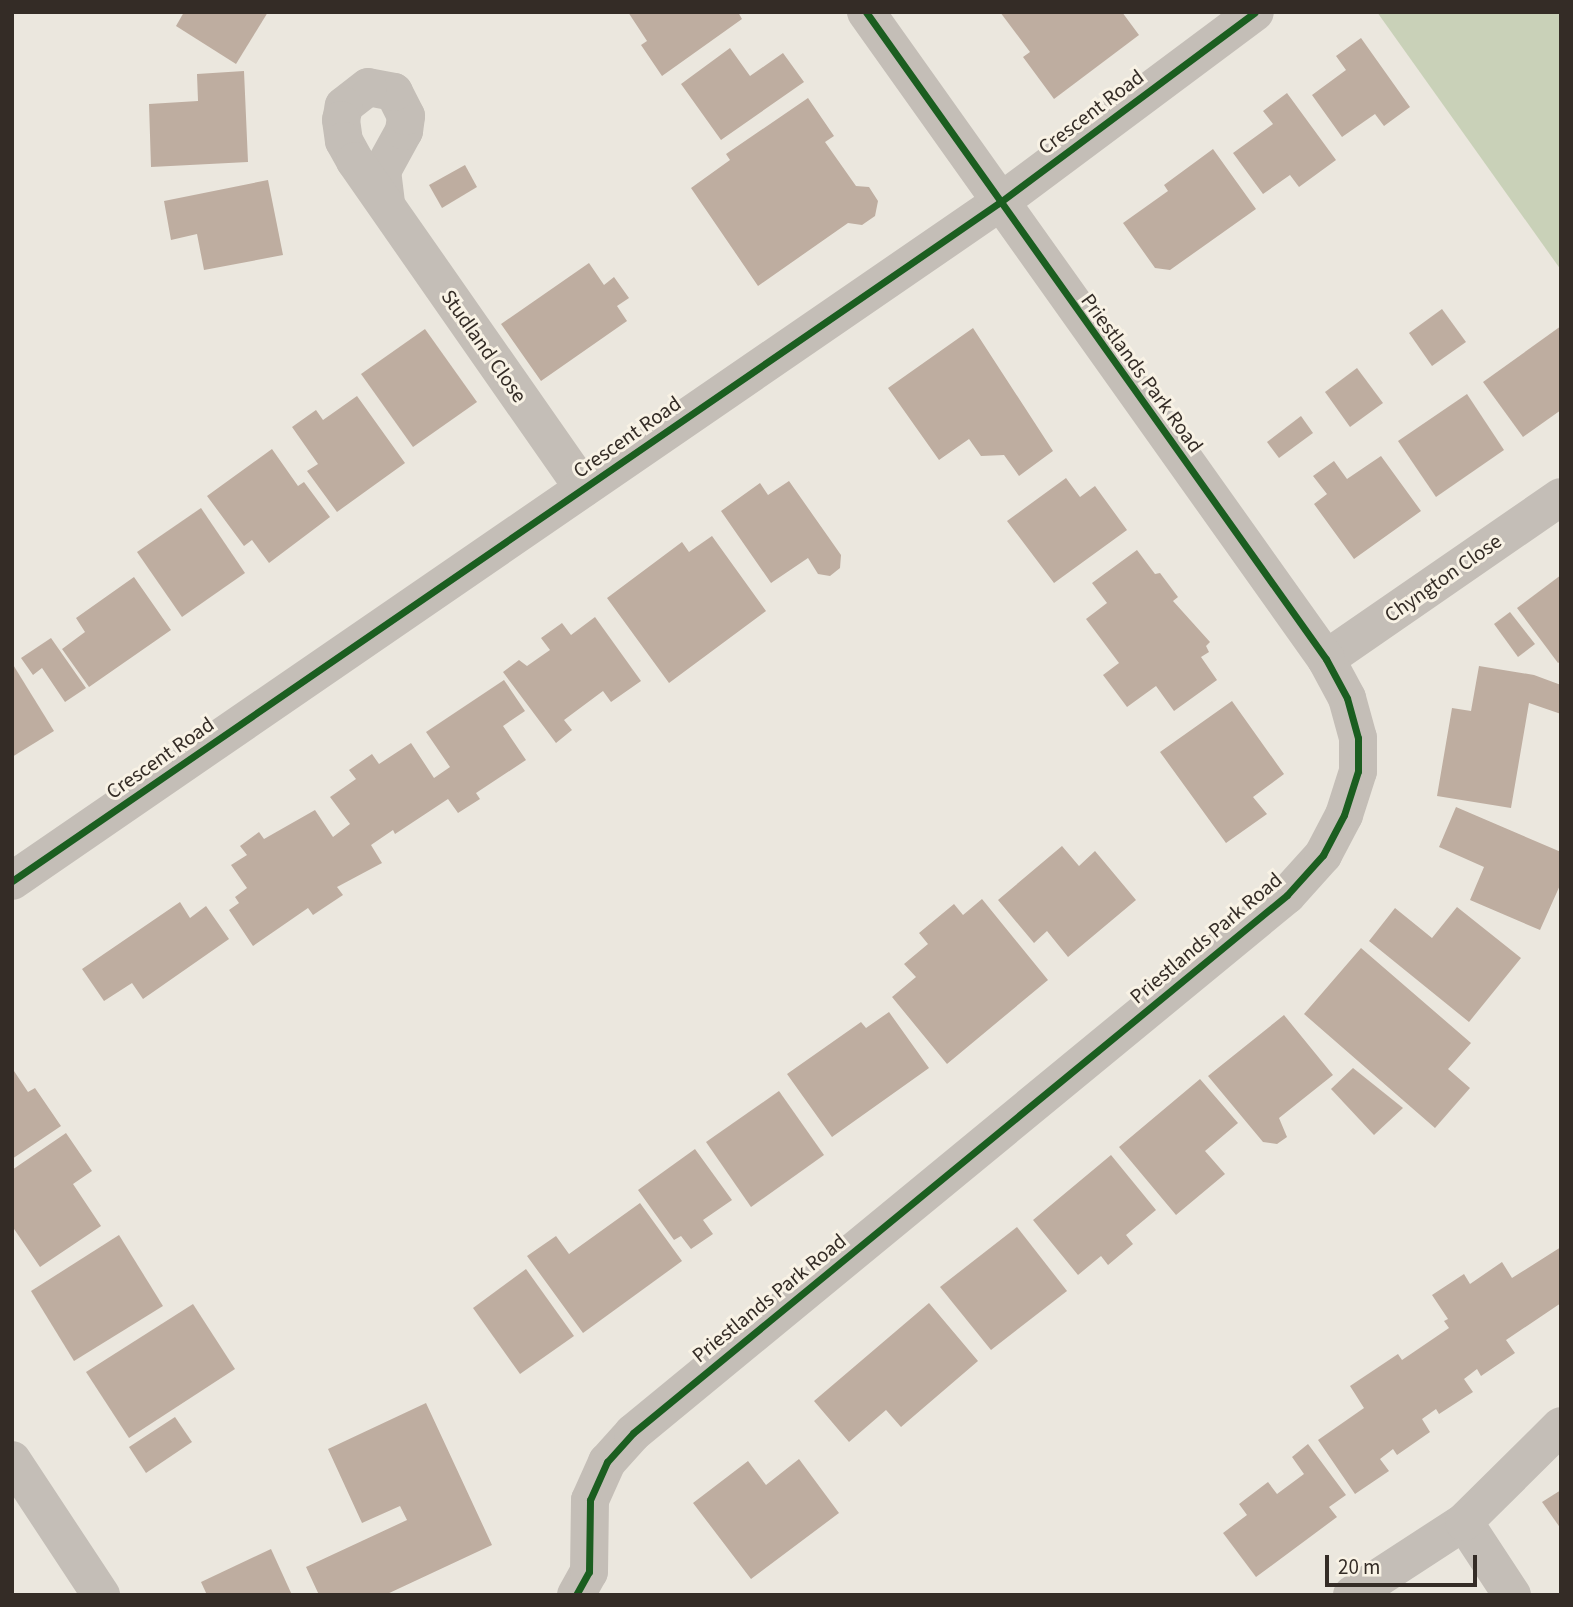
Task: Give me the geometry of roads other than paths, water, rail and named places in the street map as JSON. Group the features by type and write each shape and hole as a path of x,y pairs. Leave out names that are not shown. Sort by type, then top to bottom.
{"street":[{"name":"Priestlands Park Road","path":"576,1595 589,1572 590,1500 607,1462 633,1433 1287,895 1323,855 1344,815 1358,771 1358,738 1347,698 1326,659 999,203 866,12"},
{"name":"Crescent Road","path":"12,881 999,203 1255,12"},
{"name":"Studland Close","path":"386,203 583,488"},
{"name":"Chyngton Close","path":"1326,659 1561,498"},
{"path":"1352,1595 1464,1522 1561,1426"},
{"path":"12,1460 101,1595"},
{"path":"1464,1522 1512,1595"}]}
